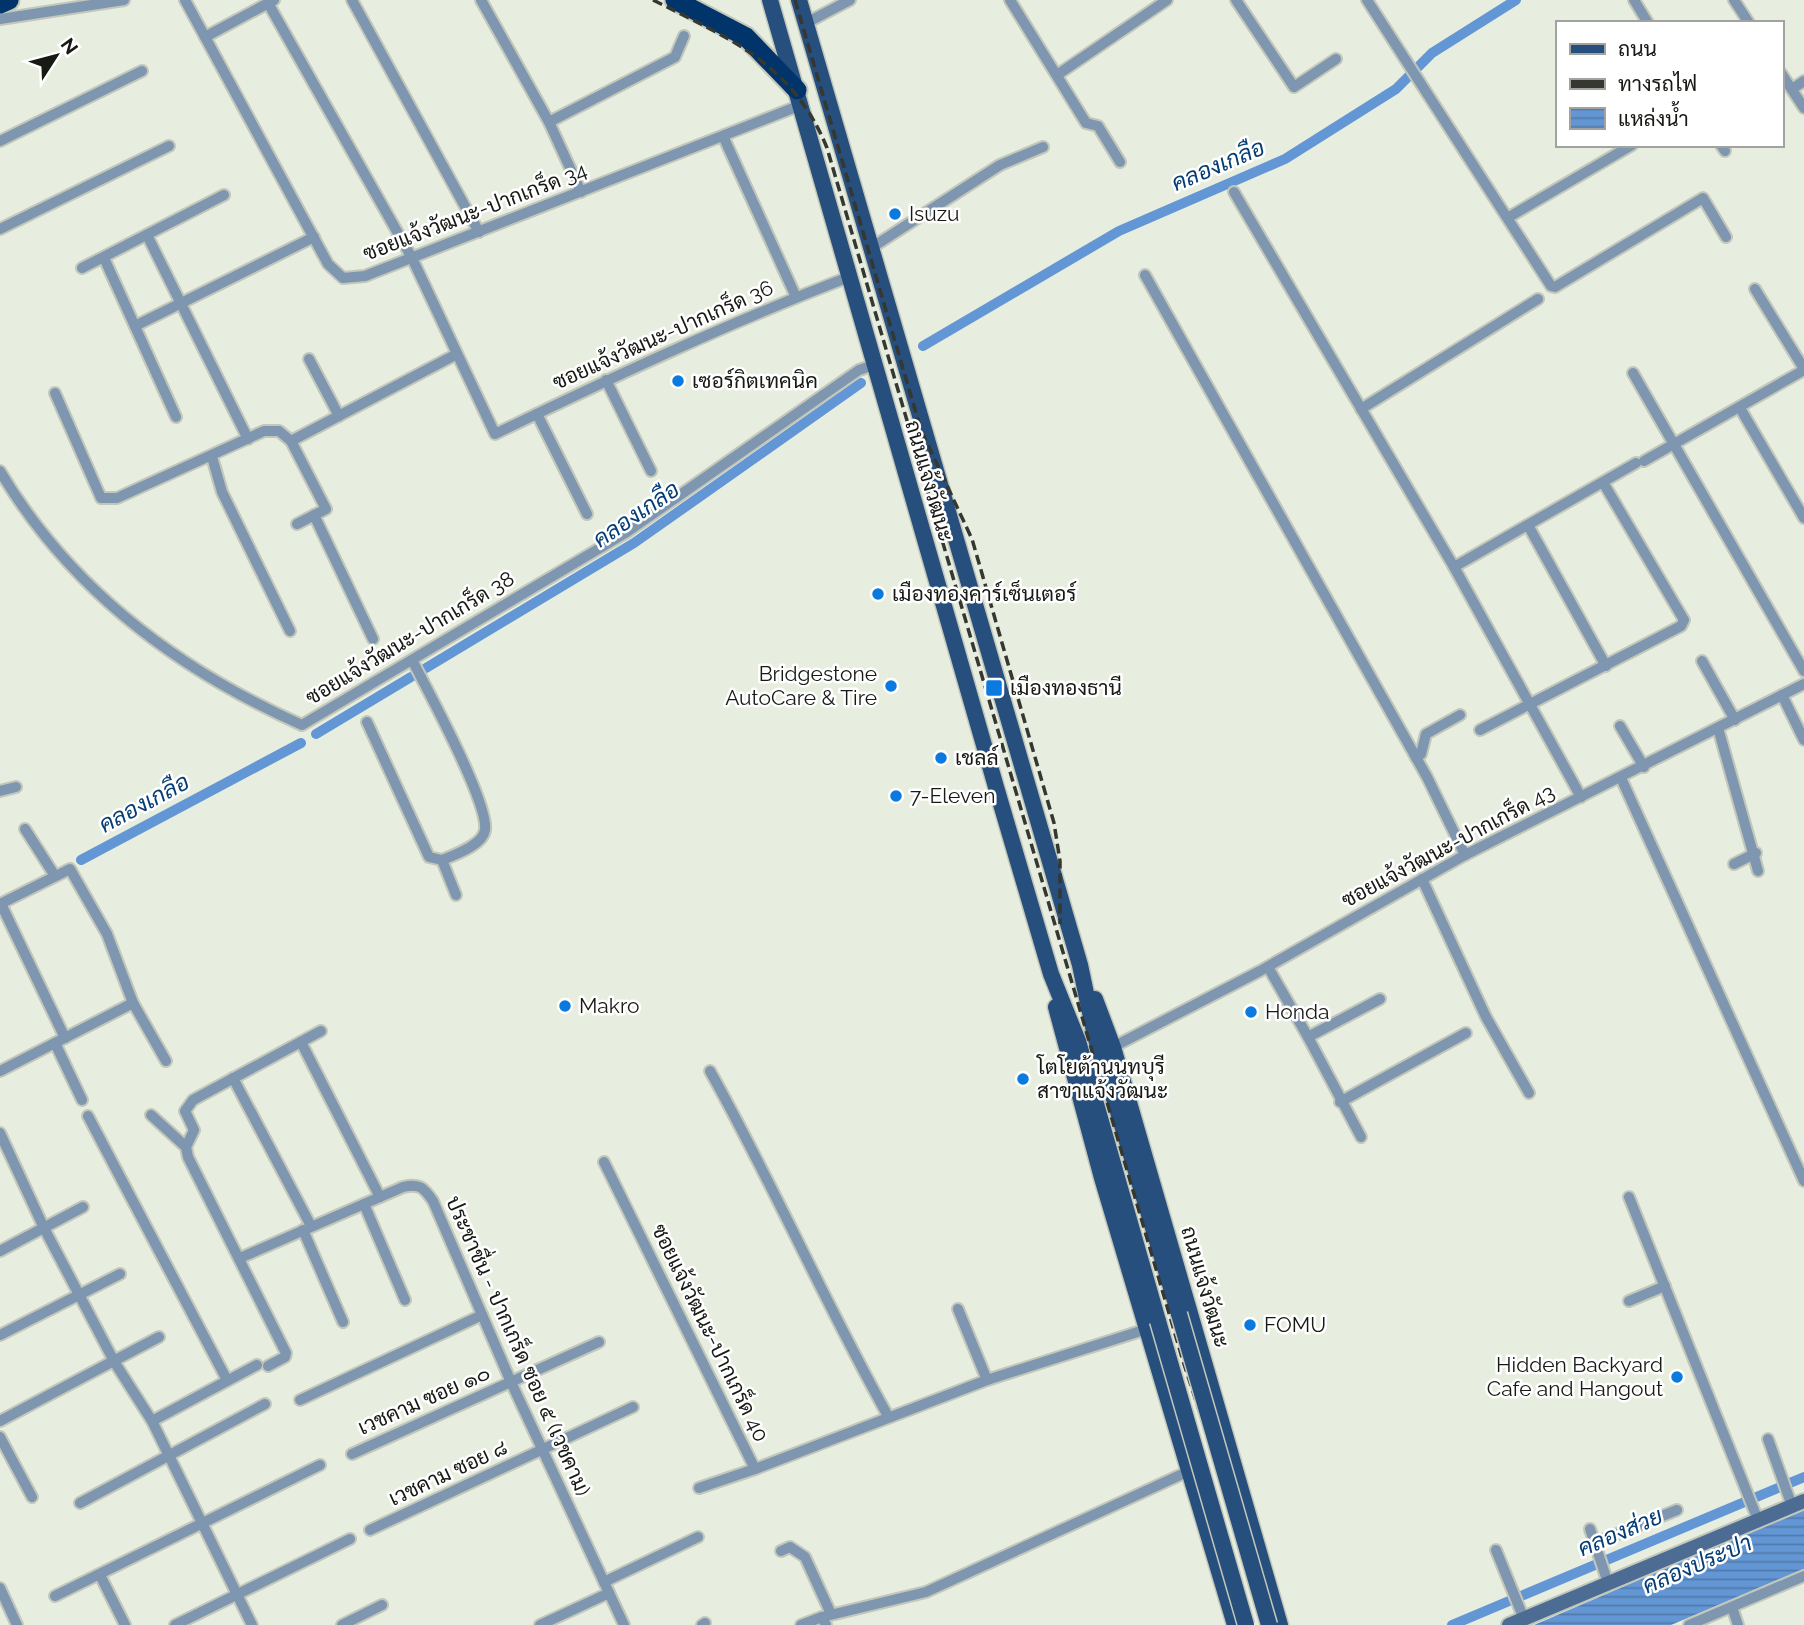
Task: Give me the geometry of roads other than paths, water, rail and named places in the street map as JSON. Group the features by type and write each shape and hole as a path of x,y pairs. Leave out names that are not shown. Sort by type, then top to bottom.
{"highway":[{"path":"0,4 8,0"},
{"path":"675,0 746,37"},
{"path":"707,0 732,19 799,98"}],"main road":[{"name":"ถนนแจ้งวัฒนะ","path":"770,0 1051,974 1078,1041 1178,1433 1235,1625"},
{"name":"ถนนแจ้งวัฒนะ","path":"799,0 1080,965 1095,1036 1269,1625"},
{"name":"ถนนแจ้งวัฒนะ","path":"1080,965 1113,1046 1280,1625"},
{"name":"ถนนแจ้งวัฒนะ","path":"1152,1325 1246,1625"},
{"path":"1178,1433 1189,1444 1199,1446 1212,1442 1220,1434 1222,1422"},
{"path":"1190,1475 1202,1453 1214,1450 1225,1454 1235,1464"},
{"path":"1222,1581 1264,1569"}],"street":[{"path":"0,19 124,0"},
{"name":"ซอยแจ้งวัฒนะ-ปากเกร็ด 34","path":"185,0 328,264 343,278 365,276 723,136 799,98"},
{"path":"352,0 479,232"},
{"path":"481,0 549,122 581,192"},
{"path":"806,23 850,0"},
{"path":"1010,0 1086,123 1098,126 1120,162"},
{"path":"1057,75 1167,0"},
{"path":"1236,0 1294,87 1336,59"},
{"path":"1367,0 1551,286 1555,287 1703,198 1726,237"},
{"path":"1634,0 1647,21"},
{"path":"1734,0 1748,21"},
{"path":"205,37 271,1 412,258 455,355 291,442"},
{"path":"549,122 675,57 684,36"},
{"path":"0,141 142,71"},
{"path":"1783,76 1804,108"},
{"path":"1792,89 1804,81"},
{"path":"723,136 796,297"},
{"path":"0,229 169,146"},
{"path":"871,248 1000,165 1043,147"},
{"path":"1509,217 1629,147"},
{"path":"1234,192 1454,567 1581,797"},
{"path":"82,268 224,195"},
{"path":"147,235 248,439"},
{"path":"135,326 314,237"},
{"path":"104,258 176,416"},
{"path":"1146,275 1416,758 1465,855"},
{"name":"ซอยแจ้งวัฒนะ-ปากเกร็ด 36","path":"455,355 495,434 606,380 796,297 849,277"},
{"path":"1454,567 1804,370 1755,289"},
{"path":"1361,409 1538,299"},
{"path":"309,359 339,416"},
{"name":"ซอยแจ้งวัฒนะ-ปากเกร็ด 38","path":"0,471 30,519 70,568 106,604 150,638 247,701 302,725 627,533 859,370 874,365"},
{"path":"1633,373 1804,671"},
{"path":"606,380 651,471"},
{"path":"55,393 101,498 117,498 264,431 279,431 291,442 326,509 297,524"},
{"path":"1740,408 1804,518"},
{"path":"537,414 587,514"},
{"path":"212,457 222,492 290,631"},
{"path":"1480,730 1681,626 1684,620 1604,484"},
{"path":"314,515 373,639"},
{"path":"1529,527 1606,666"},
{"path":"367,722 429,857 442,860 482,838 485,820 456,748 412,660"},
{"path":"1702,661 1735,720"},
{"name":"ซอยแจ้งวัฒนะ-ปากเกร็ด 43","path":"1113,1046 1268,967 1465,855 1804,684"},
{"path":"1782,695 1804,740"},
{"path":"1416,758 1420,754 1426,734 1460,715"},
{"path":"1620,726 1644,767"},
{"path":"1718,729 1756,853 1758,871"},
{"path":"1621,778 1804,1180"},
{"path":"0,791 16,787"},
{"path":"26,829 55,876"},
{"path":"1734,864 1756,853"},
{"path":"442,860 456,895"},
{"path":"82,1100 60,1040 0,904 70,869 107,934 133,1003 166,1061"},
{"path":"1422,879 1486,1017 1529,1093"},
{"path":"1268,967 1362,1137"},
{"path":"1308,1037 1380,999"},
{"path":"0,1071 133,1003"},
{"path":"186,1147 194,1130 185,1111 188,1106 233,1078 321,1031"},
{"path":"1340,1101 1466,1033"},
{"path":"301,1042 380,1197"},
{"path":"710,1071 888,1416"},
{"path":"233,1078 307,1228 343,1322"},
{"path":"151,1115 186,1147 188,1157 286,1353 284,1358 227,1380 152,1421"},
{"path":"88,1116 227,1380"},
{"path":"0,1133 44,1228 115,1363 152,1421 251,1625"},
{"path":"0,1160 11,1154"},
{"name":"ซอยแจ้งวัฒนะ-ปากเกร็ด 40","path":"604,1162 755,1469 987,1380 1152,1325"},
{"name":"ประชาชื่น - ปากเกร็ด ซอย ๕ (เวชคาม)","path":"240,1258 380,1197 414,1184 424,1187 433,1201 511,1382 624,1625"},
{"path":"1629,1197 1756,1515"},
{"path":"364,1204 405,1300"},
{"path":"0,1251 83,1207"},
{"path":"0,1335 120,1273"},
{"path":"1629,1301 1665,1286"},
{"path":"958,1309 987,1380"},
{"path":"300,1400 482,1315"},
{"path":"0,1421 115,1363 159,1337"},
{"name":"เวชคาม ซอย ๑๐","path":"352,1454 599,1342"},
{"path":"80,1503 265,1404"},
{"name":"เวชคาม ซอย ๘","path":"370,1530 633,1408"},
{"path":"0,1437 32,1497"},
{"path":"1510,1625 1522,1614 1795,1501 1783,1482 1768,1439"},
{"path":"55,1596 320,1465"},
{"path":"699,1488 755,1469"},
{"path":"801,1625 926,1592 1190,1475"},
{"path":"1597,1548 1677,1510"},
{"path":"1590,1529 1606,1578"},
{"path":"604,1582 698,1537"},
{"path":"175,1625 235,1593 350,1539"},
{"path":"781,1551 790,1547 805,1556 826,1619"},
{"path":"1496,1550 1522,1614"},
{"path":"100,1574 125,1625"},
{"path":"1689,1625 1804,1576"},
{"path":"0,1588 18,1625"},
{"path":"540,1625 609,1593"},
{"path":"342,1625 382,1605"},
{"path":"1732,1607 1738,1625"}],"water":[{"name":"คลองประปา","path":"1804,1509 1804,1569 1671,1625 1534,1625"}],"waterway":[{"name":"คลองเกลือ","path":"923,346 1119,231 1285,159 1396,89 1432,53 1516,0"},
{"name":"คลองเกลือ","path":"426,668 634,543 861,383"},
{"name":"คลองเกลือ","path":"316,734 411,677"},
{"name":"คลองเกลือ","path":"81,860 301,743"},
{"name":"คลองส่วย","path":"1452,1625 1804,1477"}],"railway":[{"path":"653,0 732,41 777,74 813,119 827,148 1183,1361 1225,1490 1262,1625"},
{"path":"795,0 921,430 972,539 1054,823 1060,861 1060,924"}],"place":[{"name":"Isuzu","path":"895,214"},
{"name":"เซอร์กิตเทคนิค","path":"678,381"},
{"name":"เมืองทองคาร์เซ็นเตอร์","path":"878,594"},
{"name":"Bridgestone AutoCare & Tire","path":"891,686"},
{"name":"เมืองทองธานี","path":"994,688"},
{"name":"เชลล์","path":"941,758"},
{"name":"7-Eleven","path":"896,796"},
{"name":"Makro","path":"565,1006"},
{"name":"Honda","path":"1251,1012"},
{"name":"โตโยต้านนทบุรี สาขาแจ้งวัฒนะ","path":"1023,1079"},
{"name":"FOMU","path":"1250,1325"},
{"name":"Hidden Backyard Cafe and Hangout","path":"1677,1377"}]}
